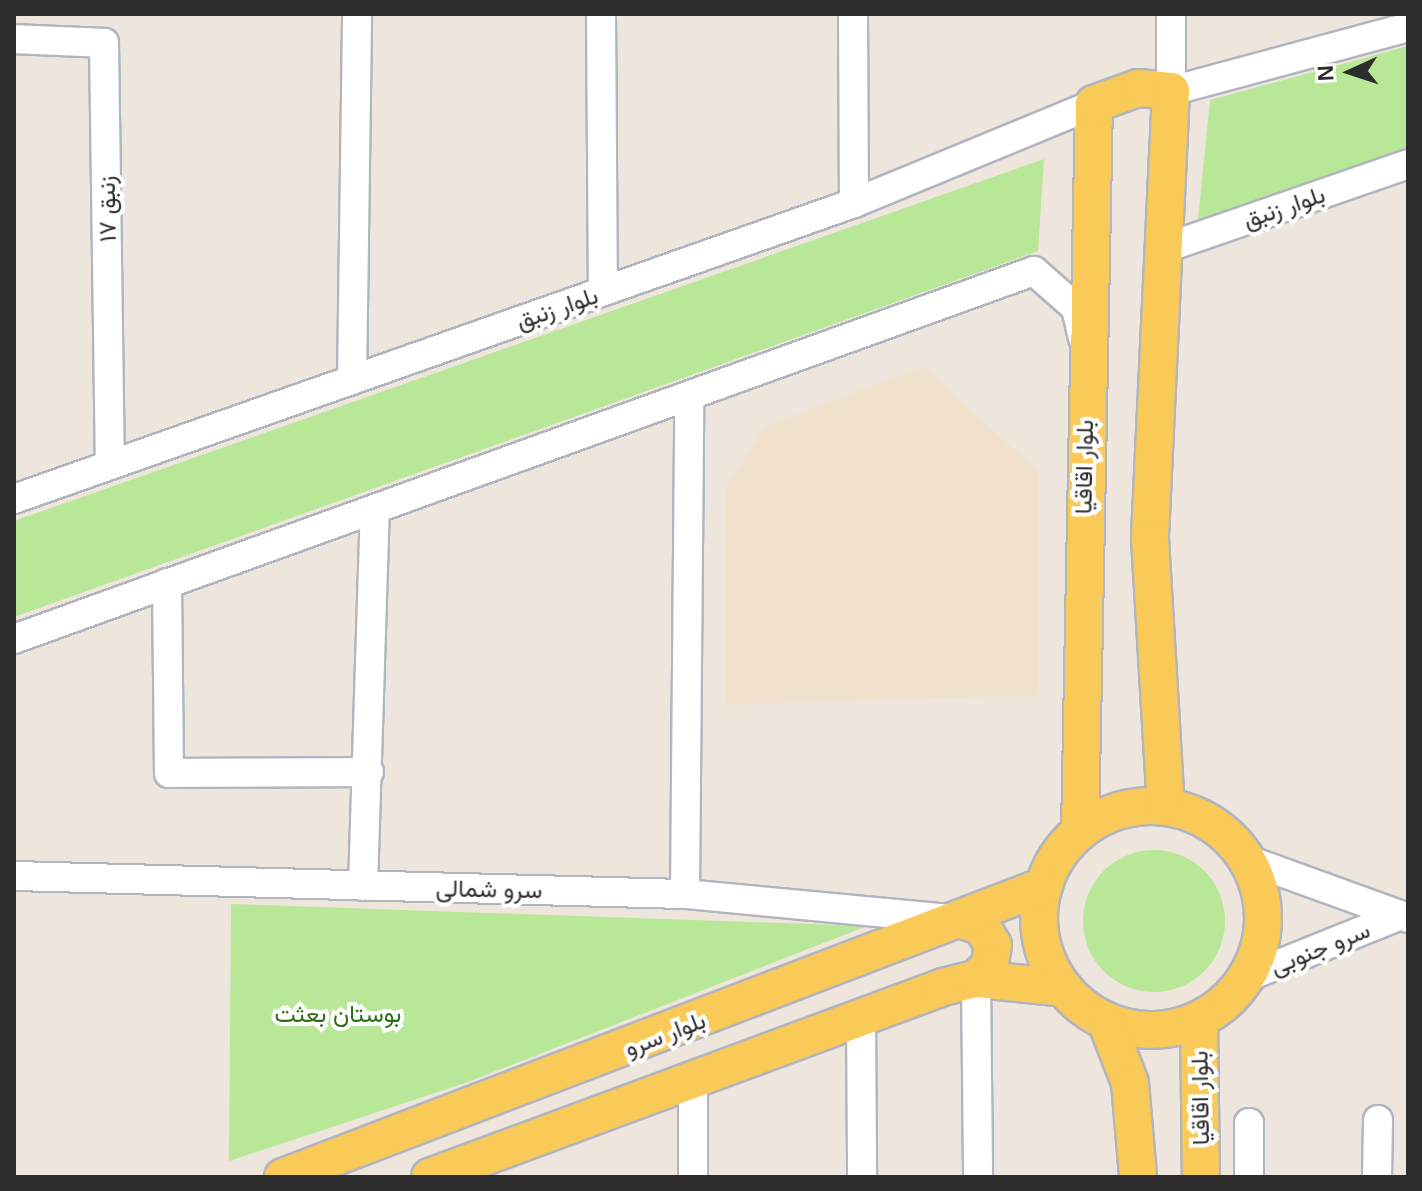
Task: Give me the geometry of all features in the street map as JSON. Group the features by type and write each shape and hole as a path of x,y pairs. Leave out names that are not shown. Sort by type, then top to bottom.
{"main road":[{"path":"1094,104 1119,90 1171,91 1160,250 1150,539 1166,806"},
{"name":"بلوار اقاقیا","path":"1080,831 1085,353 1094,104"},
{"path":"1135,806 1166,806 1213,824 1248,860 1264,919 1247,977 1199,1020 1158,1029 1106,1021 1064,988 1046,957 1039,922 1044,886 1080,831 1135,806"},
{"name":"بلوار سرو","path":"283,1177 963,920 1044,886"},
{"path":"963,920 982,927 993,945 990,965 976,979"},
{"name":"بلوار سرو","path":"430,1177 693,1076 976,979 1064,988"},
{"name":"بلوار اقاقیا","path":"1199,1020 1201,1177"},
{"path":"1106,1021 1130,1083 1138,1177"}],"street":[{"path":"352,380 357,14"},
{"path":"601,14 603,291"},
{"path":"853,14 854,203"},
{"path":"1171,14 1171,91 1408,27"},
{"name":"زنبق ۱۷","path":"14,39 104,43 110,465"},
{"name":"بلوار زنبق","path":"14,499 854,203 1094,104"},
{"name":"بلوار زنبق","path":"1160,250 1408,164"},
{"path":"14,639 1034,271 1076,308 1085,353"},
{"path":"685,894 689,396"},
{"path":"363,886 375,509"},
{"path":"167,583 169,773 369,772"},
{"name":"سرو جنوبی","path":"1248,860 1401,918"},
{"name":"سرو شمالی","path":"14,876 685,894 963,920"},
{"name":"سرو جنوبی","path":"1247,977 1401,918"},
{"path":"976,979 978,1177"},
{"path":"861,1016 862,1177"},
{"path":"693,1076 693,1177"},
{"path":"1377,1177 1378,1120"},
{"path":"1249,1123 1249,1177"}],"shaded area":[{"path":"923,367 1039,472 1039,695 726,705 725,488 766,426"}],"green space":[{"path":"1408,46 1408,150 1198,220 1210,100"},
{"path":"1044,159 1038,251 14,617 14,521"},
{"path":"1154,850 1181,855 1204,871 1220,894 1225,921 1220,948 1204,971 1181,987 1154,992 1127,987 1104,971 1088,948 1083,921 1088,894 1104,871 1127,855"},
{"name":"بوستان بعثت","path":"231,904 867,926 465,1083 229,1161"}]}
